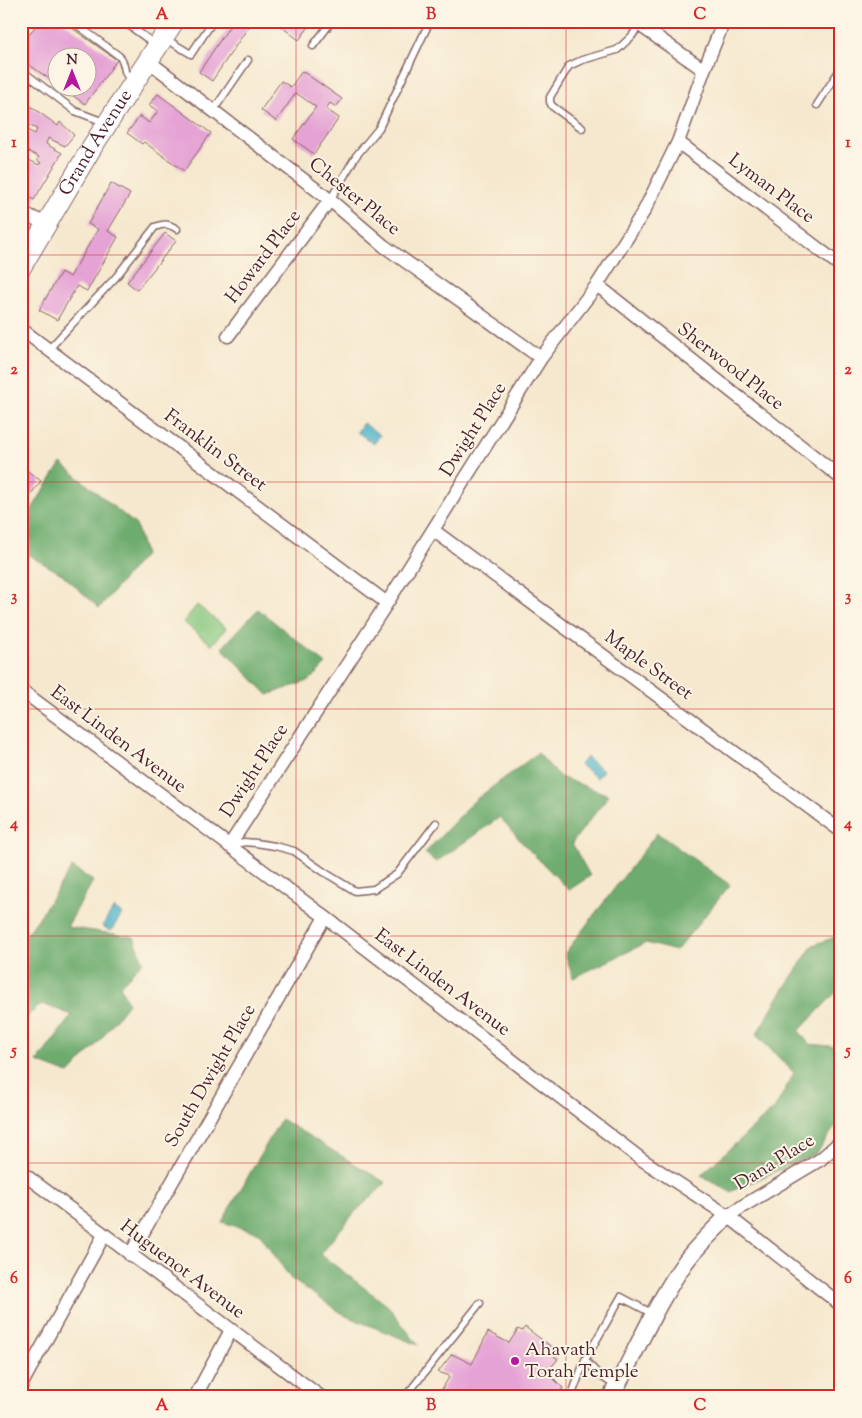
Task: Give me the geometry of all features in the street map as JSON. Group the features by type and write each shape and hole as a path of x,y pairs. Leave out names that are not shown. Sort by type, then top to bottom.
{"main road":[{"name":"Grand Avenue","path":"21,267 107,123 163,35"}],"street":[{"name":"Dwight Place","path":"229,846 387,603 541,358 597,285 644,211 678,142 724,21"},
{"path":"637,23 704,70"},
{"name":"Chester Place","path":"163,35 213,111 330,200 384,246 541,358"},
{"name":"Lyman Place","path":"678,142 841,266"},
{"name":"Howard Place","path":"228,336 330,200"},
{"path":"21,212 46,224"},
{"name":"Sherwood Place","path":"597,285 841,478"},
{"name":"Franklin Street","path":"21,329 387,603"},
{"name":"Maple Street","path":"433,530 841,831"},
{"name":"East Linden Avenue","path":"21,690 325,917 641,1159 728,1216 841,1304"},
{"name":"South Dwight Place","path":"130,1255 325,917"},
{"name":"Dana Place","path":"728,1216 821,1160 841,1141"},
{"name":"Huguenot Avenue","path":"21,1172 321,1397"},
{"path":"614,1392 654,1315 687,1260 728,1216"},
{"path":"21,1385 104,1234"},
{"path":"195,1397 231,1330"}],"lane":[{"path":"72,21 122,59 125,76 133,82"},
{"path":"123,21 163,35 191,54 213,21"},
{"path":"313,46 332,21"},
{"path":"330,200 356,156 379,128 430,21"},
{"path":"582,128 552,106 550,97 570,66 582,60 617,50 632,36 637,23"},
{"path":"213,111 248,60"},
{"path":"817,104 841,68"},
{"path":"21,70 75,111 107,123"},
{"path":"49,349 116,277 155,227 170,224 178,229"},
{"path":"229,846 244,842 256,842 294,852 356,891 374,888 397,874 436,823"},
{"path":"571,1397 585,1360 621,1297 654,1315"},
{"path":"405,1397 480,1304"},
{"path":"585,1360 614,1392"}],"green space":[{"path":"61,463 136,525 145,554 99,608 62,574 21,551 21,526"},
{"path":"197,605 226,628 212,645 183,622"},
{"path":"258,609 326,664 310,680 268,695 222,648"},
{"path":"538,753 560,777 609,795 572,843 590,876 569,890 525,846 500,817 436,862 425,853 475,800"},
{"path":"657,833 730,885 676,951 646,943 573,978 565,953"},
{"path":"72,867 93,881 67,927 134,937 143,961 120,986 128,1003 98,1043 69,1074 37,1062 72,1015 42,1004 21,1021 21,942"},
{"path":"841,935 841,987 799,1031 809,1044 841,1047 841,1118 817,1153 730,1192 701,1175 775,1108 794,1073 756,1035 813,945"},
{"path":"281,1119 386,1183 355,1212 320,1254 388,1306 418,1345 346,1316 291,1279 259,1233 222,1222"}],"water":[{"path":"363,423 380,435 374,444 357,432"},
{"path":"586,757 603,770 597,778 580,765"},
{"path":"114,908 122,914 111,931 102,926"}],"building":[{"path":"39,21 62,21 117,60 98,86 98,48 48,48 48,78 21,59 21,46"},
{"path":"233,21 248,21 251,23 212,81 199,72"},
{"path":"274,21 313,21 299,40"},
{"path":"302,71 342,99 336,107 330,103 326,109 339,118 314,154 293,139 316,107 296,93 276,121 261,110 281,81 291,87"},
{"path":"158,94 211,133 184,171 144,142 142,144 127,133 140,116 149,123 158,111 149,105"},
{"path":"76,98 89,98 85,104"},
{"path":"25,102 58,126 60,122 74,135 65,146 48,138 46,144 62,153 34,200 21,193 21,176 24,172 21,171 21,156 39,165 41,163 37,160 39,157 21,148 21,127 35,134 37,129 21,122 21,109"},
{"path":"111,183 130,194 108,231 118,237 87,291 77,286 57,320 39,310 61,272 70,277 98,229 88,224"},
{"path":"165,233 176,241 137,290 127,282"},
{"path":"21,466 41,481 30,495 21,488"},
{"path":"21,504 27,509 21,516"},
{"path":"21,1323 27,1327 21,1336"},
{"name":"Ahavath Torah Temple","path":"525,1327 558,1352 554,1356 558,1359 547,1372 563,1388 555,1397 437,1397 450,1376 438,1372 452,1354 472,1364 488,1332 509,1343 518,1329 522,1331"}],"place":[{"name":"Ahavath Torah Temple","path":"515,1361"}]}
